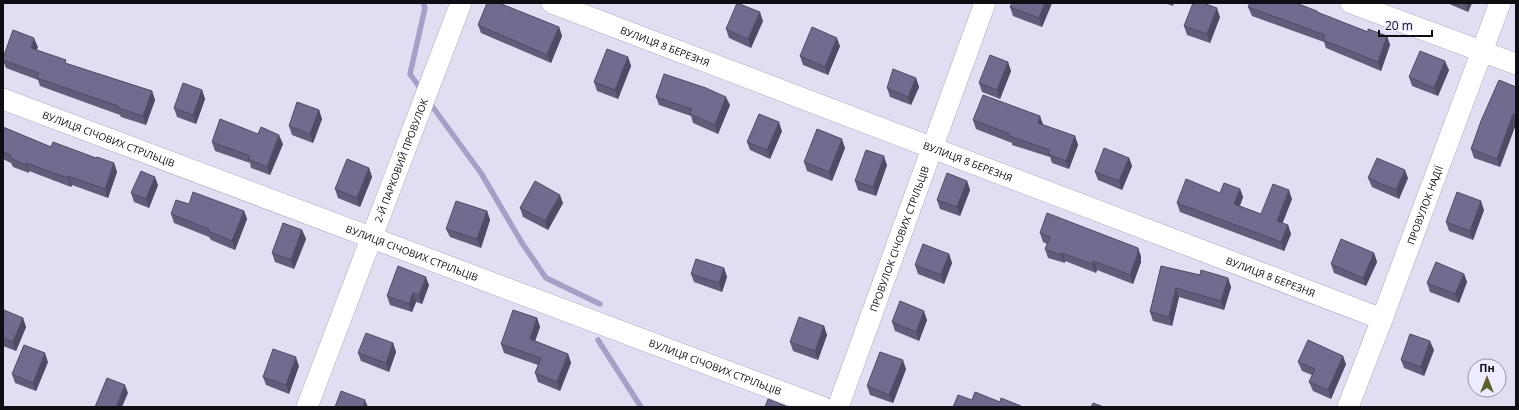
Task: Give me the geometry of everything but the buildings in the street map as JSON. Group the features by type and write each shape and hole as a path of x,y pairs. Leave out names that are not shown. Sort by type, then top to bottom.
{"street":[{"name":"2-Й ПАРКОВИЙ ПРОВУЛОК","path":"307,407 461,3"},
{"name":"ВУЛИЦЯ 8 БЕРЕЗНЯ","path":"552,3 1382,319"},
{"name":"ПРОВУЛОК СІЧОВИХ СТРІЛЬЦІВ","path":"838,407 985,3"},
{"path":"1351,3 1516,64"},
{"name":"ПРОВУЛОК НАДІЇ","path":"1348,407 1500,3"},
{"name":"ВУЛИЦЯ СІЧОВИХ СТРІЛЬЦІВ","path":"3,100 822,407"}],"waterway":[{"path":"422,91 410,74 425,8 423,3"},
{"path":"429,102 481,173 522,243 546,278 600,304"},
{"path":"598,340 641,407"}]}
